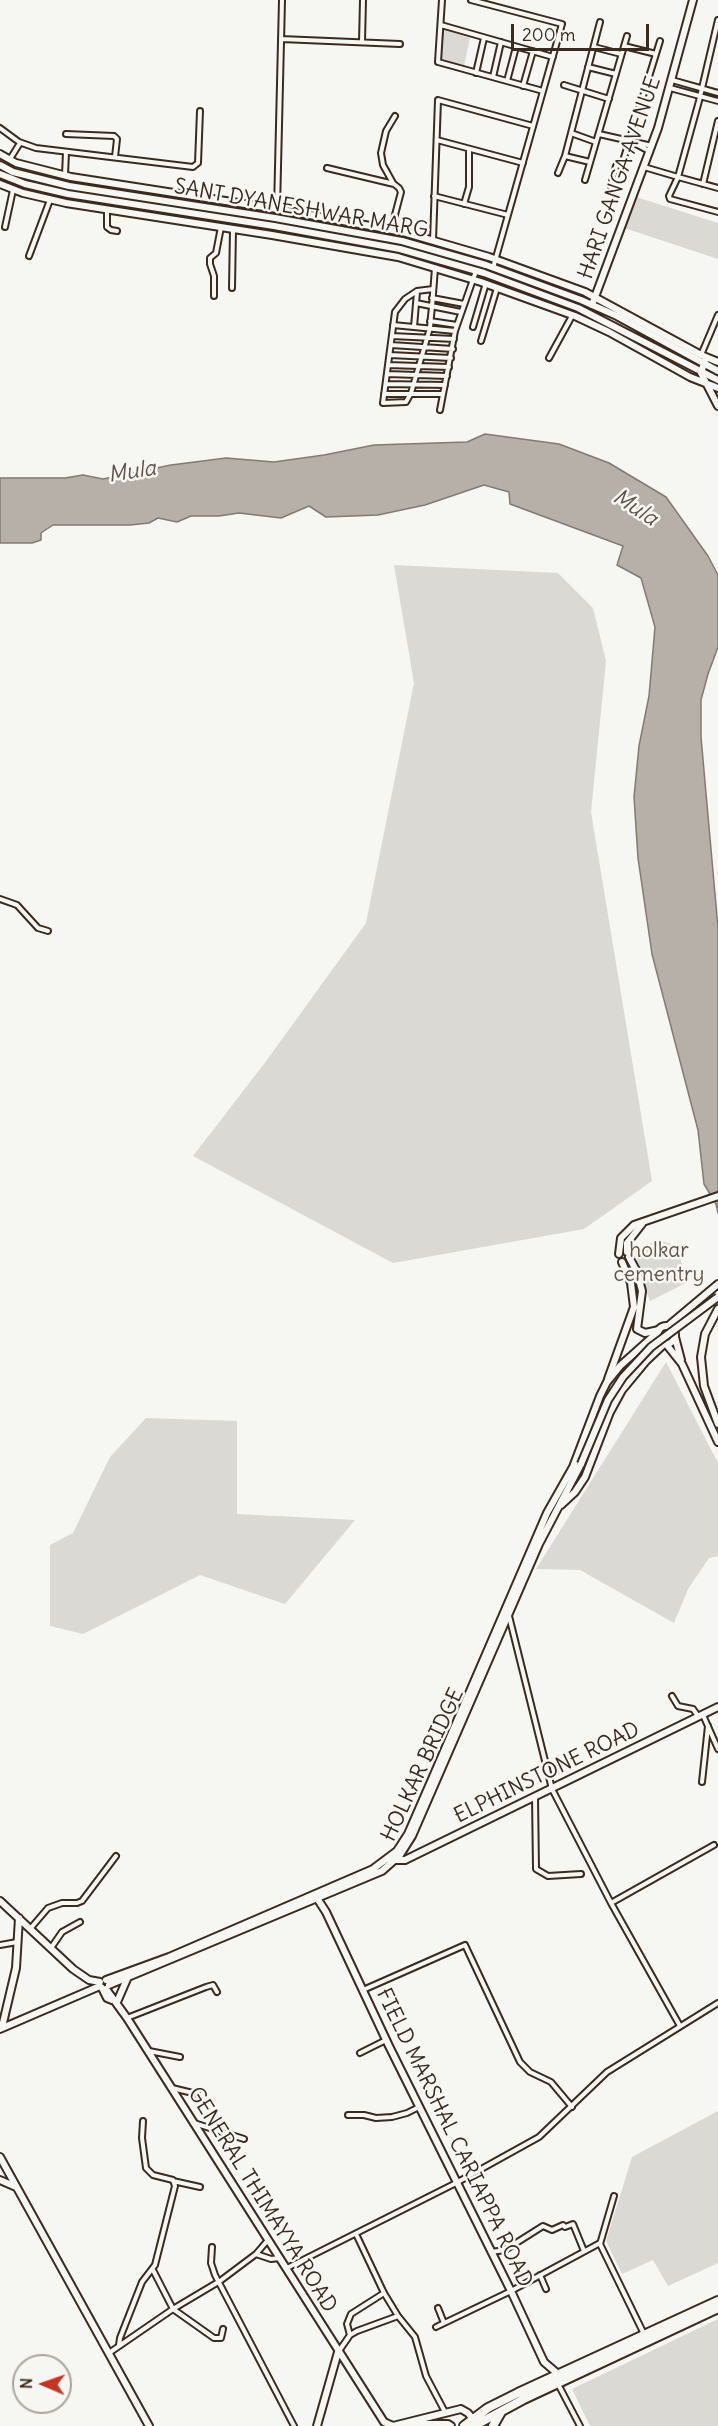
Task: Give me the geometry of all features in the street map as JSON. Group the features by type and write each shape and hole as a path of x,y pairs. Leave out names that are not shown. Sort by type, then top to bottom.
{"highway":[{"path":"475,2424 488,2408 718,2301"},
{"path":"464,2426 475,2424 718,2308"},
{"path":"493,2426 502,2410"}],"main road":[{"name":"HARI GANGA AVENUE","path":"592,305 651,148 670,88 693,0"},
{"path":"0,154 9,160 65,176 277,209 391,230 496,259 585,292 709,358 701,372 718,406"},
{"name":"SANT DYANESHWAR MARG","path":"0,165 13,172 69,186 275,218 402,241 493,268 592,305 718,371"},
{"name":"SANT DYANESHWAR MARG","path":"0,174 10,180 68,194 274,226 400,249 476,271 589,313 715,378"},
{"path":"0,184 50,200 398,257 486,283 573,315 690,377 718,389"},
{"path":"585,321 589,313"},
{"path":"706,366 715,378 718,389"},
{"path":"506,1613 547,1513 573,1467 634,1306 634,1292 622,1262 618,1258 619,1243 625,1232 644,1221 718,1196"},
{"path":"622,1262 627,1261 627,1242 644,1221"},
{"path":"619,1254 622,1251 628,1255 637,1272 642,1291 637,1329 645,1333 659,1331"},
{"path":"607,1382 634,1352 718,1284"},
{"path":"506,1613 556,1509 581,1464 608,1400 623,1377 651,1347 718,1297"},
{"path":"718,1309 705,1334 701,1357 706,1395 718,1424"},
{"path":"668,1326 674,1330 682,1364 718,1442"},
{"path":"659,1331 659,1339 682,1364"},
{"path":"556,1509 575,1492 585,1477 610,1412 622,1390 645,1361 675,1337"},
{"name":"ELPHINSTONE ROAD","path":"391,1860 408,1834 506,1613"},
{"name":"ELPHINSTONE ROAD","path":"1,2028 319,1895 391,1860 405,1860 718,1707"},
{"path":"0,1901 73,1969 89,1980 104,1985 127,1979 319,1895"},
{"name":"FIELD MARSHAL CARIAPPA ROAD","path":"319,1895 386,2040 544,2362 558,2374"},
{"path":"1,2028 16,1968 19,1918"},
{"path":"115,2001 127,1979"},
{"name":"GENERAL THIMAYYA ROAD","path":"104,1985 107,1998 115,2001 128,2018 338,2352 384,2422 392,2426"},
{"path":"0,2157 149,2426"},
{"path":"0,2180 17,2187"},
{"path":"317,2426 338,2352"},
{"path":"544,2362 546,2380"},
{"path":"392,2426 461,2409 475,2424"},
{"path":"404,2423 451,2426"}],"street":[{"path":"277,209 282,0"},
{"path":"362,42 363,0"},
{"path":"442,0 438,62 543,91"},
{"path":"471,0 562,24 493,268"},
{"path":"718,20 678,177 669,196 670,199 718,212"},
{"path":"558,173 565,156 600,22"},
{"path":"440,25 553,57"},
{"path":"585,180 627,36"},
{"path":"476,73 484,38"},
{"path":"281,39 400,44"},
{"path":"612,186 616,166 622,164 632,142 660,41"},
{"path":"493,77 501,42"},
{"path":"624,46 656,54"},
{"path":"507,81 516,47"},
{"path":"594,47 621,54"},
{"path":"523,86 532,51"},
{"path":"588,67 616,74"},
{"path":"672,80 718,93"},
{"path":"564,85 609,99"},
{"path":"670,88 718,101"},
{"path":"433,241 438,100 533,126"},
{"path":"0,128 20,143 36,148 193,167 196,166 200,111"},
{"path":"391,230 401,192 393,184 383,165 381,153 386,131 395,116"},
{"path":"704,184 718,121"},
{"path":"66,134 114,136 117,139 115,156"},
{"path":"571,134 596,141"},
{"path":"599,134 632,142 638,141 651,148"},
{"path":"436,140 523,163"},
{"path":"9,160 20,143"},
{"path":"464,204 469,187 469,149"},
{"path":"65,176 66,152"},
{"path":"565,156 590,162"},
{"path":"644,167 718,188"},
{"path":"327,168 393,184"},
{"path":"5,227 13,190"},
{"path":"435,196 508,216"},
{"path":"29,256 50,200"},
{"path":"108,209 107,227 117,231"},
{"path":"214,296 214,276 210,258 216,253 221,227"},
{"path":"232,288 233,229"},
{"path":"433,289 417,291 405,299 394,312 383,402 408,401 427,338 432,307 435,268"},
{"path":"440,410 457,325 476,271"},
{"path":"473,327 486,283"},
{"path":"482,341 497,288"},
{"path":"414,327 417,291"},
{"path":"432,298 464,304"},
{"path":"416,303 461,312"},
{"path":"549,357 573,315"},
{"path":"709,358 718,315"},
{"path":"430,321 457,325"},
{"path":"393,325 456,331"},
{"path":"392,336 454,339"},
{"path":"391,345 453,349"},
{"path":"390,356 451,358"},
{"path":"388,365 449,367"},
{"path":"387,374 447,376"},
{"path":"386,384 445,385"},
{"path":"384,394 443,394"},
{"path":"0,899 17,905 38,928 48,931"},
{"path":"506,1613 552,1789 611,1903 680,2026"},
{"path":"672,1696 678,1706 693,1709 701,1716 718,1749"},
{"path":"702,1782 708,1726"},
{"path":"535,1797 536,1869 549,1876 581,1874"},
{"path":"611,1903 714,1845"},
{"path":"30,1929 48,1908 62,1903 82,1901 116,1856"},
{"path":"51,1948 62,1932 80,1922"},
{"path":"0,1945 17,1942"},
{"path":"363,1989 465,1945 520,2062 530,2072 551,2082 572,2107"},
{"path":"128,2018 206,1987 213,1985 217,1992"},
{"path":"286,2269 456,2183 538,2137 614,2067 718,2003"},
{"path":"360,2053 386,2040"},
{"path":"149,2051 180,2057"},
{"path":"172,2088 197,2094"},
{"path":"348,2115 392,2117 419,2107"},
{"path":"143,2121 142,2138 146,2168 153,2175 200,2187"},
{"path":"194,2123 244,2139"},
{"path":"119,2345 142,2282 153,2270 175,2186 172,2180"},
{"path":"614,2196 600,2243 645,2335"},
{"path":"491,2252 505,2250 543,2226 552,2230 573,2224 584,2251"},
{"path":"356,2234 384,2293 398,2316 415,2337 426,2376 445,2412"},
{"path":"109,2353 173,2309 220,2281 256,2254 268,2240"},
{"path":"436,2327 511,2291 600,2243"},
{"path":"212,2247 211,2262 294,2426"},
{"path":"256,2254 271,2259 280,2258"},
{"path":"153,2270 173,2309 214,2338 221,2338 223,2330"},
{"path":"540,2275 546,2289"},
{"path":"350,2335 347,2324 351,2314 384,2293"},
{"path":"438,2308 444,2323"},
{"path":"338,2352 350,2335 398,2316"},
{"path":"124,2329 131,2337"},
{"path":"558,2383 580,2426"}],"green space":[{"path":"443,29 470,38 464,66 441,60"},
{"path":"633,196 718,223 718,259 621,227"},
{"path":"394,565 558,573 593,608 606,661 591,812 652,1181 584,1229 393,1263 193,1156 264,1064 366,923 414,683"},
{"name":"holkar cementry","path":"660,1240 676,1246 688,1282 650,1301 636,1263 642,1246"},
{"path":"666,1362 718,1463 718,1556 709,1558 688,1589 674,1623 580,1570 536,1569"},
{"path":"146,1418 237,1421 237,1514 355,1520 285,1604 200,1575 83,1634 50,1626 50,1545 73,1533 110,1457"},
{"path":"718,2111 718,2263 668,2286 653,2260 622,2274 606,2241 632,2157"},
{"path":"718,2319 718,2426 590,2426 572,2389"}],"water":[{"name":"Mula","path":"485,434 559,444 609,463 666,497 708,556 718,575 718,647 701,700 701,737 718,928 718,1213 716,1204 704,1184 698,1130 652,954 638,858 634,797 639,746 649,696 655,627 641,578 617,565 623,546 510,504 509,492 484,485 425,505 378,515 326,517 309,506 281,518 239,513 191,516 177,522 158,518 149,523 130,525 53,525 41,533 41,540 32,543 0,543 0,478 65,478 83,475 103,479 171,465 226,458 274,462 374,445 467,442"}]}
